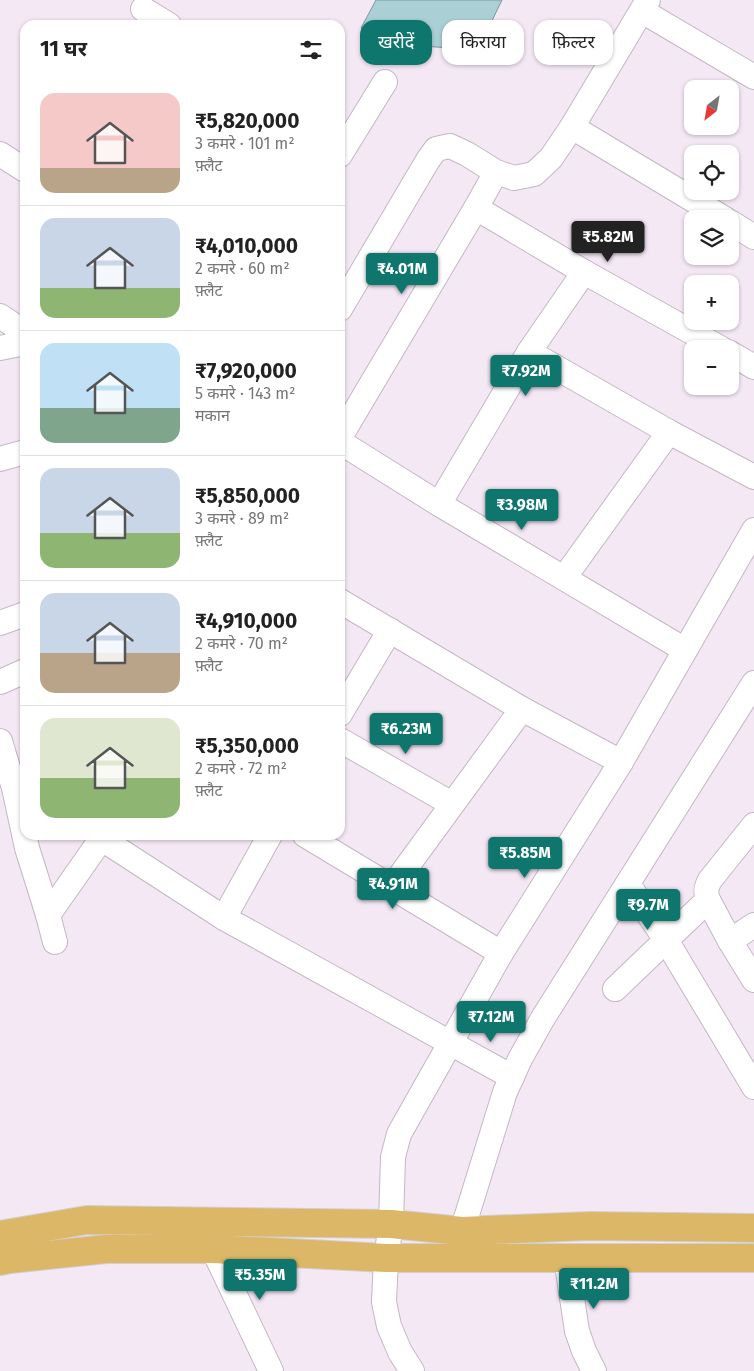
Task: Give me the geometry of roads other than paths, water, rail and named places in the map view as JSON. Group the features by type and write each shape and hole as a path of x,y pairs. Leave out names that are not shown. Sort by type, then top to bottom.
{"main road":[{"path":"0,1235 87,1220 391,1224 462,1231 590,1226 754,1228"},
{"path":"0,1261 10,1258 106,1249 213,1248 386,1258 754,1258"}],"street":[{"path":"345,301 436,149 450,146 468,154 496,172 514,178 534,174 551,158 572,127 645,6 752,71"},
{"path":"143,9 161,20"},
{"path":"345,142 385,82"},
{"path":"572,127 710,210"},
{"path":"0,154 20,167"},
{"path":"345,429 496,172"},
{"path":"476,208 584,272 706,340"},
{"path":"739,228 754,237"},
{"path":"440,504 529,352 584,272"},
{"path":"0,316 20,330"},
{"path":"0,348 20,344"},
{"path":"529,352 669,432 754,477"},
{"path":"739,359 754,367"},
{"path":"564,578 669,432"},
{"path":"345,445 685,650"},
{"path":"0,459 20,453"},
{"path":"412,1371 400,1352 389,1326 384,1302 386,1258 391,1224 393,1158 399,1134 502,953 621,762 754,530"},
{"path":"345,603 522,709 621,762"},
{"path":"0,624 20,616"},
{"path":"345,706 390,630"},
{"path":"0,682 20,673"},
{"path":"462,1231 505,1092 520,1059 754,683"},
{"path":"392,887 522,709"},
{"path":"0,741 20,816"},
{"path":"345,743 452,804"},
{"path":"14,788 20,775"},
{"path":"754,825 706,887 708,900 754,980"},
{"path":"25,840 55,942"},
{"path":"48,915 101,840"},
{"path":"107,840 224,918 512,1077"},
{"path":"224,918 267,840"},
{"path":"313,840 502,953"},
{"path":"628,884 666,940 754,1087"},
{"path":"615,990 708,900"},
{"path":"730,941 754,925"},
{"path":"213,1248 271,1371"},
{"path":"566,1258 577,1331 594,1371"}],"water":[{"path":"376,0 502,0 492,20 442,20 442,47 432,47 432,20 365,20"}]}
